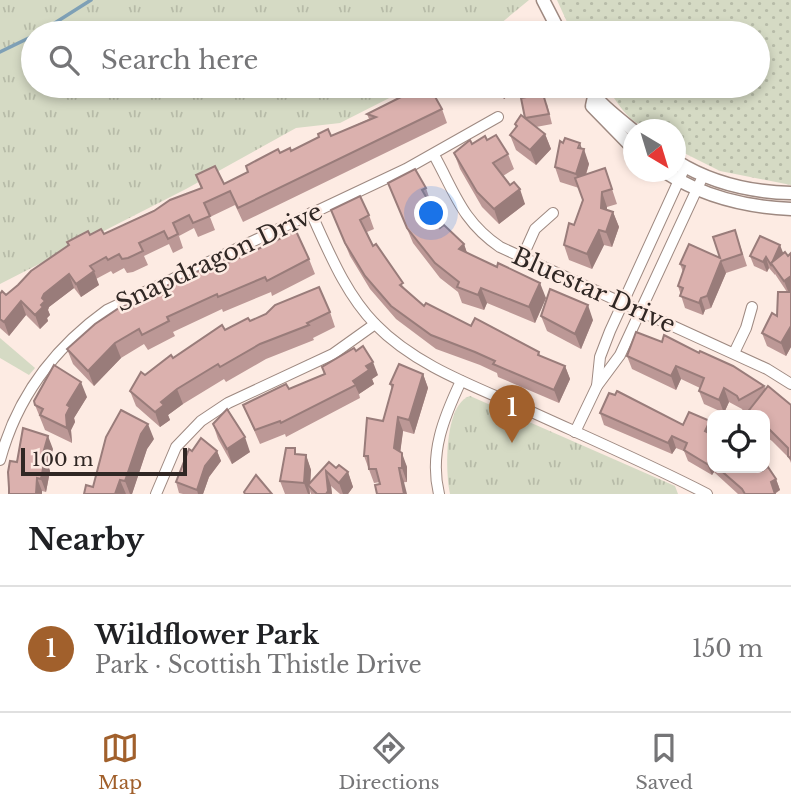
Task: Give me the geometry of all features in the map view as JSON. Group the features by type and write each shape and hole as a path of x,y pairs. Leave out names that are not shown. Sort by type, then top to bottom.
{"street":[{"path":"543,0 554,21"},
{"path":"591,98 592,106 623,138"},
{"path":"599,98 623,121"},
{"name":"Snapdragon Drive","path":"0,460 16,414 35,382 57,353 89,323 123,301 434,155 498,117"},
{"name":"Bluestar Drive","path":"434,155 471,223 500,247 734,353 791,384"},
{"path":"686,167 738,188 791,193"},
{"path":"575,432 597,386 616,362 703,176"},
{"path":"597,386 600,358 679,182"},
{"path":"681,182 729,202 791,209"},
{"path":"522,258 535,229 553,212"},
{"path":"311,213 340,275 375,324 407,351 461,381 575,432 691,490 707,494"},
{"path":"734,353 752,307"},
{"path":"156,494 176,447 201,421 228,403 333,354 375,324"},
{"path":"439,494 436,464 438,440 461,381"}],"green space":[{"path":"0,0 529,0 504,21 21,21 21,98 389,98 340,123 296,128 186,189 0,284"},
{"path":"557,0 791,0 791,185 720,171 686,154 686,119 631,119 615,98 770,98 770,21 567,21"},
{"path":"0,338 35,368 29,375 0,358"},
{"path":"470,396 675,486 678,494 450,494 447,455 451,425 461,402"}],"building":[{"path":"399,98 436,98 442,109 238,208 230,191 204,203 210,216 193,223 189,215 173,223 178,234 168,239 164,231 139,243 143,251 128,258 122,259 119,254 108,260 106,257 90,266 94,271 76,284 69,274 44,294 42,298 45,301 41,305 43,307 35,315 21,301 4,322 0,319 2,291 6,295 31,271 69,245 67,242 88,231 90,235 101,229 104,234 154,211 170,200 202,188 196,175 215,166 224,184 248,172 246,166 278,149 280,153 290,148 291,151 319,137 318,134 328,129 331,136 376,117 367,114"},
{"path":"521,98 544,98 549,114 525,118"},
{"path":"521,115 545,134 530,150 510,135"},
{"path":"496,135 508,154 493,163 510,185 514,182 520,189 494,209 477,192 454,153 470,140 472,144 485,136 487,140"},
{"path":"565,138 580,143 578,148 584,149 576,174 555,167 560,141 563,143"},
{"path":"605,168 612,189 602,192 601,208 613,212 606,232 599,230 587,254 564,245 569,223 574,225 583,200 575,178"},
{"path":"415,169 426,188 422,190 432,207 429,209 440,228 444,225 464,244 459,249 497,267 498,263 540,283 529,307 481,288 478,295 457,287 459,282 435,263 407,228 388,183"},
{"path":"360,196 369,215 360,220 373,246 376,244 403,283 400,285 424,306 426,303 471,326 475,318 539,352 538,355 565,366 554,390 493,364 495,361 475,352 431,335 391,306 365,276 345,243 331,210"},
{"path":"735,230 742,254 721,261 707,296 701,298 699,303 680,296 683,288 678,286 685,266 680,264 689,244 720,258 713,237"},
{"path":"296,231 309,259 267,281 265,277 218,297 217,294 167,317 169,321 142,335 139,329 115,343 88,371 67,349 95,324 119,308 129,304 131,307 169,289 168,285 224,259 226,264"},
{"path":"760,236 780,245 771,265 766,257 763,262 750,256"},
{"path":"785,252 788,256 791,253 791,276 784,281 771,263"},
{"path":"319,287 330,312 307,323 309,325 260,344 220,367 218,364 177,389 161,402 164,405 155,412 130,391 141,372 145,375 171,355 173,358 222,325 225,330 248,318 250,321 266,314 275,305"},
{"path":"550,289 588,305 575,334 541,316"},
{"path":"778,292 791,292 791,326 781,343 762,333 772,313 777,316"},
{"path":"636,332 662,342 664,335 733,366 764,386 739,400 724,388 719,400 699,391 704,378 676,366 671,376 627,356"},
{"path":"363,346 373,362 366,366 369,370 353,381 356,385 281,423 280,421 255,430 243,405 286,384 289,389 325,374 322,367 354,348 356,351"},
{"path":"399,364 423,374 409,420 398,417 394,448 402,453 402,468 399,468 404,494 377,494 375,485 380,484 376,469 369,469 368,456 364,456 367,418 383,421 393,385 390,384"},
{"path":"54,365 81,382 67,405 70,407 66,415 67,428 40,415 43,409 35,405 34,401"},
{"path":"768,386 791,405 791,459 788,456 788,448 770,430 770,410 749,410"},
{"path":"617,391 683,425 689,412 707,420 707,464 684,450 687,443 672,436 668,443 600,413 609,393 615,395"},
{"path":"227,409 245,437 227,449 213,424"},
{"path":"121,410 148,424 141,434 125,481 120,480 115,494 84,494 86,485 93,487 106,437"},
{"path":"23,428 48,436 42,457 45,458 41,479 37,478 36,494 9,494 10,461 17,462"},
{"path":"201,438 217,451 205,466 197,490 176,482 189,449 192,451"},
{"path":"286,448 295,448 295,454 306,455 304,483 280,481"},
{"path":"329,462 348,472 339,483 326,471 328,491 326,494 317,494 308,485"},
{"path":"770,470 776,479 771,482 775,494 745,494 724,473 770,473"},
{"path":"256,475 272,494 245,494"}],"waterway":[{"path":"58,21 91,0"},
{"path":"0,52 21,42"}],"place":[{"name":"Wildflower Park","path":"512,443"}]}
